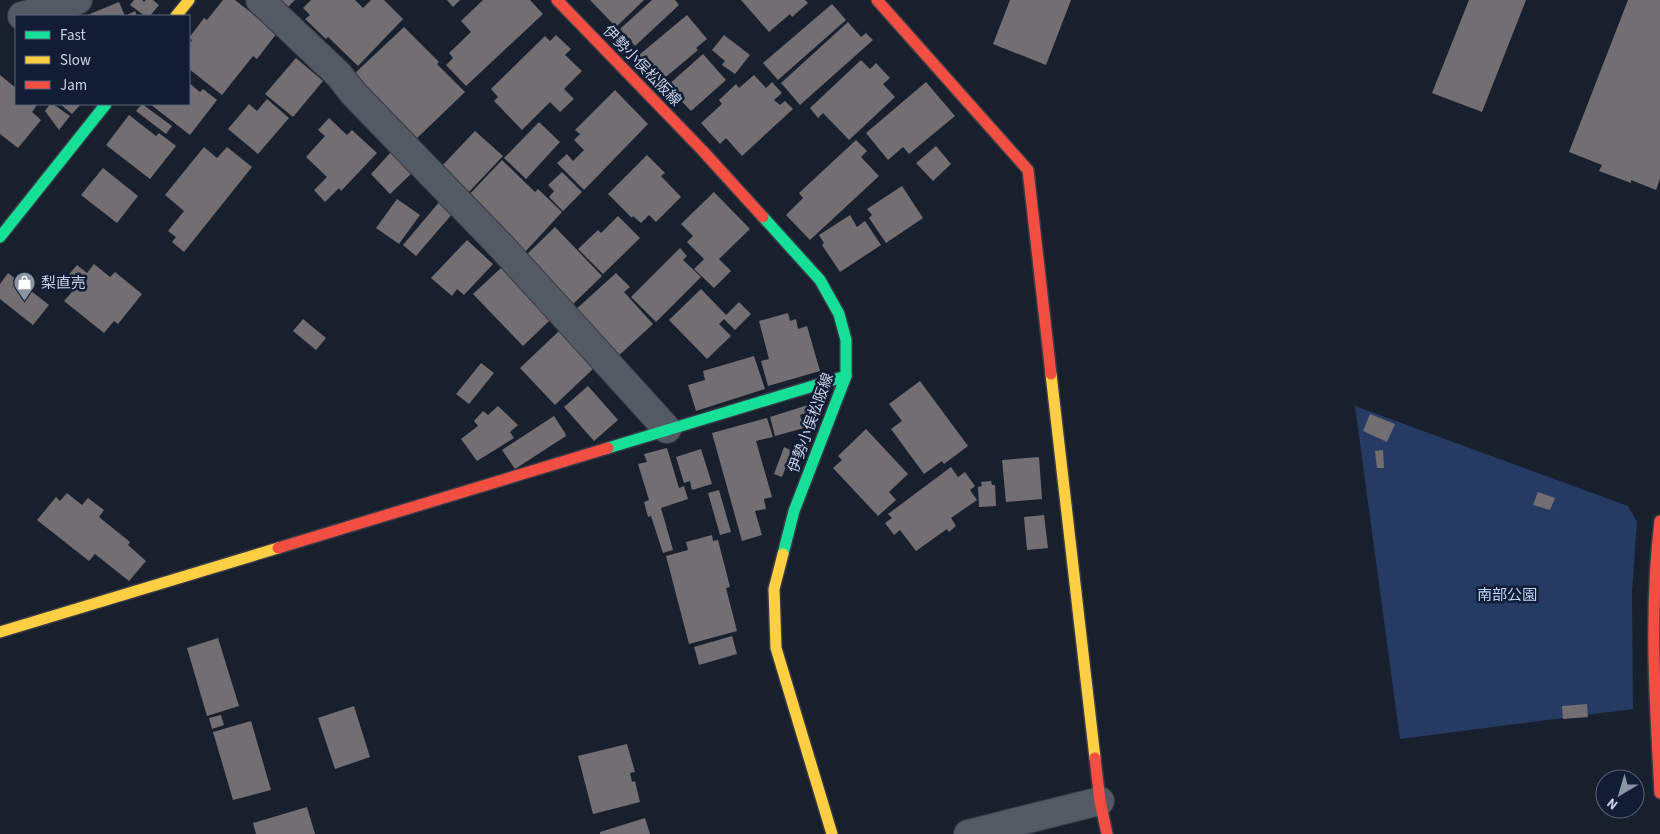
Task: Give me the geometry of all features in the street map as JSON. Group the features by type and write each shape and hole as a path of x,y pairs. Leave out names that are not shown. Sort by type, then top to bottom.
{"street":[{"path":"26,15 78,0"},
{"path":"177,15 189,0"},
{"path":"260,0 339,75 353,93 502,248 667,429"},
{"name":"伊勢小俣松阪線","path":"557,0 702,150 820,280 839,314 846,340 846,376 794,511 774,589 776,648 832,834"},
{"path":"878,0 1028,170 1100,801 1107,834"},
{"path":"0,23 15,18"},
{"path":"0,237 105,105"},
{"path":"0,632 846,376"},
{"path":"1660,521 1654,575 1653,653 1660,793"},
{"path":"968,834 1100,801"}],"green space":[{"name":"南部公園","path":"1355,406 1628,506 1637,522 1632,591 1633,709 1400,739"}],"building":[{"path":"134,0 142,0 144,2 146,0 153,0 159,5 151,15 144,15 130,5"},
{"path":"223,0 235,0 277,33 257,59 253,56 222,95 190,70 190,43 192,40 190,37 204,18 207,20"},
{"path":"279,0 295,0 287,8"},
{"path":"311,0 355,0 363,8 371,0 384,0 403,19 358,66 328,37 326,39 305,19 310,15 303,8"},
{"path":"447,0 460,0 453,7"},
{"path":"483,0 530,0 543,14 466,86 446,65 453,58 449,53 471,32 461,21"},
{"path":"590,0 644,0 616,27"},
{"path":"652,0 675,0 679,5 635,46 620,29"},
{"path":"741,0 805,0 808,3 792,17 790,14 769,32"},
{"path":"1010,0 1071,0 1046,65 993,44"},
{"path":"1469,0 1526,0 1482,112 1432,93"},
{"path":"1628,0 1660,0 1660,179 1656,190 1631,180 1631,183 1599,171 1602,165 1569,152"},
{"path":"119,2 125,15 87,15"},
{"path":"832,4 846,20 778,80 763,63"},
{"path":"135,11 137,15 127,15"},
{"path":"687,15 707,39 696,48 698,50 661,81 639,55"},
{"path":"848,22 861,37 866,33 873,40 800,105 781,83"},
{"path":"404,27 439,62 437,64 465,92 413,142 353,75"},
{"path":"556,35 571,49 565,55 582,71 564,89 574,99 560,112 550,102 522,130 494,101 498,97 491,89 545,36 550,41"},
{"path":"724,35 750,55 735,74 722,65 725,61 712,50"},
{"path":"703,54 726,80 691,111 667,86"},
{"path":"296,58 323,81 293,117 265,94"},
{"path":"861,60 870,69 876,63 890,78 883,84 895,97 849,140 823,113 818,118 810,108"},
{"path":"0,75 15,87 15,105 37,105 32,112 41,120 18,148 0,134"},
{"path":"754,75 766,88 772,82 782,93 774,100 780,105 785,101 793,109 742,156 726,138 720,144 701,123 722,104 719,100 736,84 739,88"},
{"path":"926,82 955,116 909,154 903,147 888,160 866,133"},
{"path":"190,84 200,92 203,89 217,100 190,135 151,105 190,105"},
{"path":"615,90 648,124 584,190 557,163 567,154 573,161 584,150 574,140 580,134 575,130"},
{"path":"267,99 289,118 258,154 228,129 249,104 257,111"},
{"path":"49,105 54,105 70,116 59,130 45,111"},
{"path":"61,105 80,105 72,114"},
{"path":"143,105 172,126 166,134 136,111"},
{"path":"129,115 156,136 159,133 176,146 150,179 106,145"},
{"path":"329,118 347,135 352,130 377,153 341,191 339,188 325,202 314,190 327,177 306,157 325,136 318,130"},
{"path":"539,122 560,142 526,179 504,158"},
{"path":"475,131 503,156 467,194 440,168"},
{"path":"856,140 867,151 861,157 879,176 810,240 786,215 803,198 799,193"},
{"path":"936,146 951,164 933,181 916,163"},
{"path":"204,147 217,158 227,147 252,167 184,252 172,242 176,237 168,231 184,211 165,195"},
{"path":"391,152 412,173 390,194 371,174"},
{"path":"647,155 665,173 661,176 681,197 656,222 649,215 641,223 633,216 632,218 608,194"},
{"path":"502,160 535,192 538,189 562,212 525,252 466,198"},
{"path":"103,168 138,196 117,223 81,195"},
{"path":"562,172 582,192 563,211 549,197 554,191 548,185"},
{"path":"902,186 923,218 886,243 869,218 872,215 867,209"},
{"path":"714,192 750,229 719,259 731,271 714,288 694,269 704,259 687,242 693,236 681,224"},
{"path":"397,199 420,215 399,244 376,228"},
{"path":"440,201 453,213 416,256 403,245"},
{"path":"850,215 857,227 865,221 881,245 840,272 822,245 824,243 819,235"},
{"path":"618,216 640,238 603,274 578,249 598,230 601,233"},
{"path":"555,227 602,276 570,307 523,258"},
{"path":"467,240 493,264 464,295 457,289 452,296 431,278"},
{"path":"680,248 687,256 683,260 701,277 656,322 631,297"},
{"path":"94,264 110,277 115,272 142,294 118,324 114,321 104,333 64,301 72,292 61,284 77,265 87,273"},
{"path":"501,268 550,320 523,346 473,294"},
{"name":"梨直売","path":"8,273 49,305 33,325 0,299 0,284"},
{"path":"616,273 630,287 624,292 653,324 616,358 573,312"},
{"path":"701,289 726,315 739,302 751,314 735,330 724,319 719,324 731,336 707,359 669,320"},
{"path":"788,313 790,321 796,319 798,329 807,326 820,371 768,386 761,361 769,359 759,321"},
{"path":"303,319 326,338 316,350 293,331"},
{"path":"559,331 594,368 555,405 520,368"},
{"path":"754,356 765,389 696,411 688,385 705,380 703,371"},
{"path":"481,363 494,373 469,404 456,394"},
{"path":"920,381 968,446 944,464 942,461 924,474 891,429 902,421 889,404"},
{"path":"588,386 618,420 594,441 564,407"},
{"path":"811,404 813,411 800,415 804,428 775,436 770,417"},
{"path":"498,406 518,425 510,432 514,438 477,461 461,439 478,426 474,421 483,411 488,415"},
{"path":"1370,414 1395,424 1387,442 1363,431"},
{"path":"554,416 566,436 515,469 502,450"},
{"path":"767,418 773,437 756,441 772,497 764,499 766,509 755,511 762,535 742,541 712,433"},
{"path":"866,429 908,474 889,492 896,500 878,516 833,468 842,460 838,456"},
{"path":"784,447 792,451 782,477 774,474"},
{"path":"667,448 679,488 684,486 688,499 661,508 673,550 663,553 651,516 648,517 644,502 649,500 638,464 647,462 644,454"},
{"path":"701,449 712,484 692,490 690,481 684,483 676,457"},
{"path":"1383,450 1384,468 1377,468 1375,451"},
{"path":"1039,457 1042,499 1006,502 1002,460"},
{"path":"951,467 958,477 965,472 975,486 970,490 977,500 951,518 956,526 949,532 947,529 916,551 900,530 894,535 885,523 892,518 888,514"},
{"path":"991,481 992,485 995,485 996,506 979,507 978,487 982,486 981,482"},
{"path":"719,490 731,532 720,535 708,493"},
{"path":"1538,492 1555,498 1550,510 1533,505"},
{"path":"67,493 82,505 88,498 104,510 99,517 130,542 128,545 146,561 129,581 95,554 89,561 37,520 56,497 60,501"},
{"path":"1044,515 1048,548 1027,550 1024,517"},
{"path":"712,535 713,541 718,540 730,587 726,588 737,631 689,644 666,556 688,550 686,542"},
{"path":"732,636 737,654 699,665 694,647"},
{"path":"218,638 239,706 207,716 187,648"},
{"path":"1587,704 1588,717 1563,719 1562,706"},
{"path":"354,706 370,757 335,769 318,718"},
{"path":"221,715 224,725 212,729 209,718"},
{"path":"251,721 271,790 233,800 213,732"},
{"path":"627,744 635,772 630,773 632,782 635,781 640,802 593,814 578,756"},
{"path":"307,807 315,834 256,834 253,823"},
{"path":"645,818 650,834 600,834 600,832"}],"traffic: fast":[{"path":"0,237 105,105"},
{"path":"763,217 820,280 839,314 846,340 846,376 794,511 783,554"},
{"path":"608,448 846,376"}],"traffic: slow":[{"path":"177,15 189,0"},
{"path":"1051,374 1095,758"},
{"path":"0,632 278,548"},
{"path":"783,554 774,589 776,648 832,834"}],"traffic: jam":[{"path":"557,0 702,150 763,217"},
{"path":"877,0 1028,170 1051,374"},
{"path":"278,548 608,448"},
{"path":"1660,521 1654,623 1660,793"},
{"path":"1095,758 1100,801 1107,834"}],"place":[{"name":"梨直売","path":"25,302"}]}
